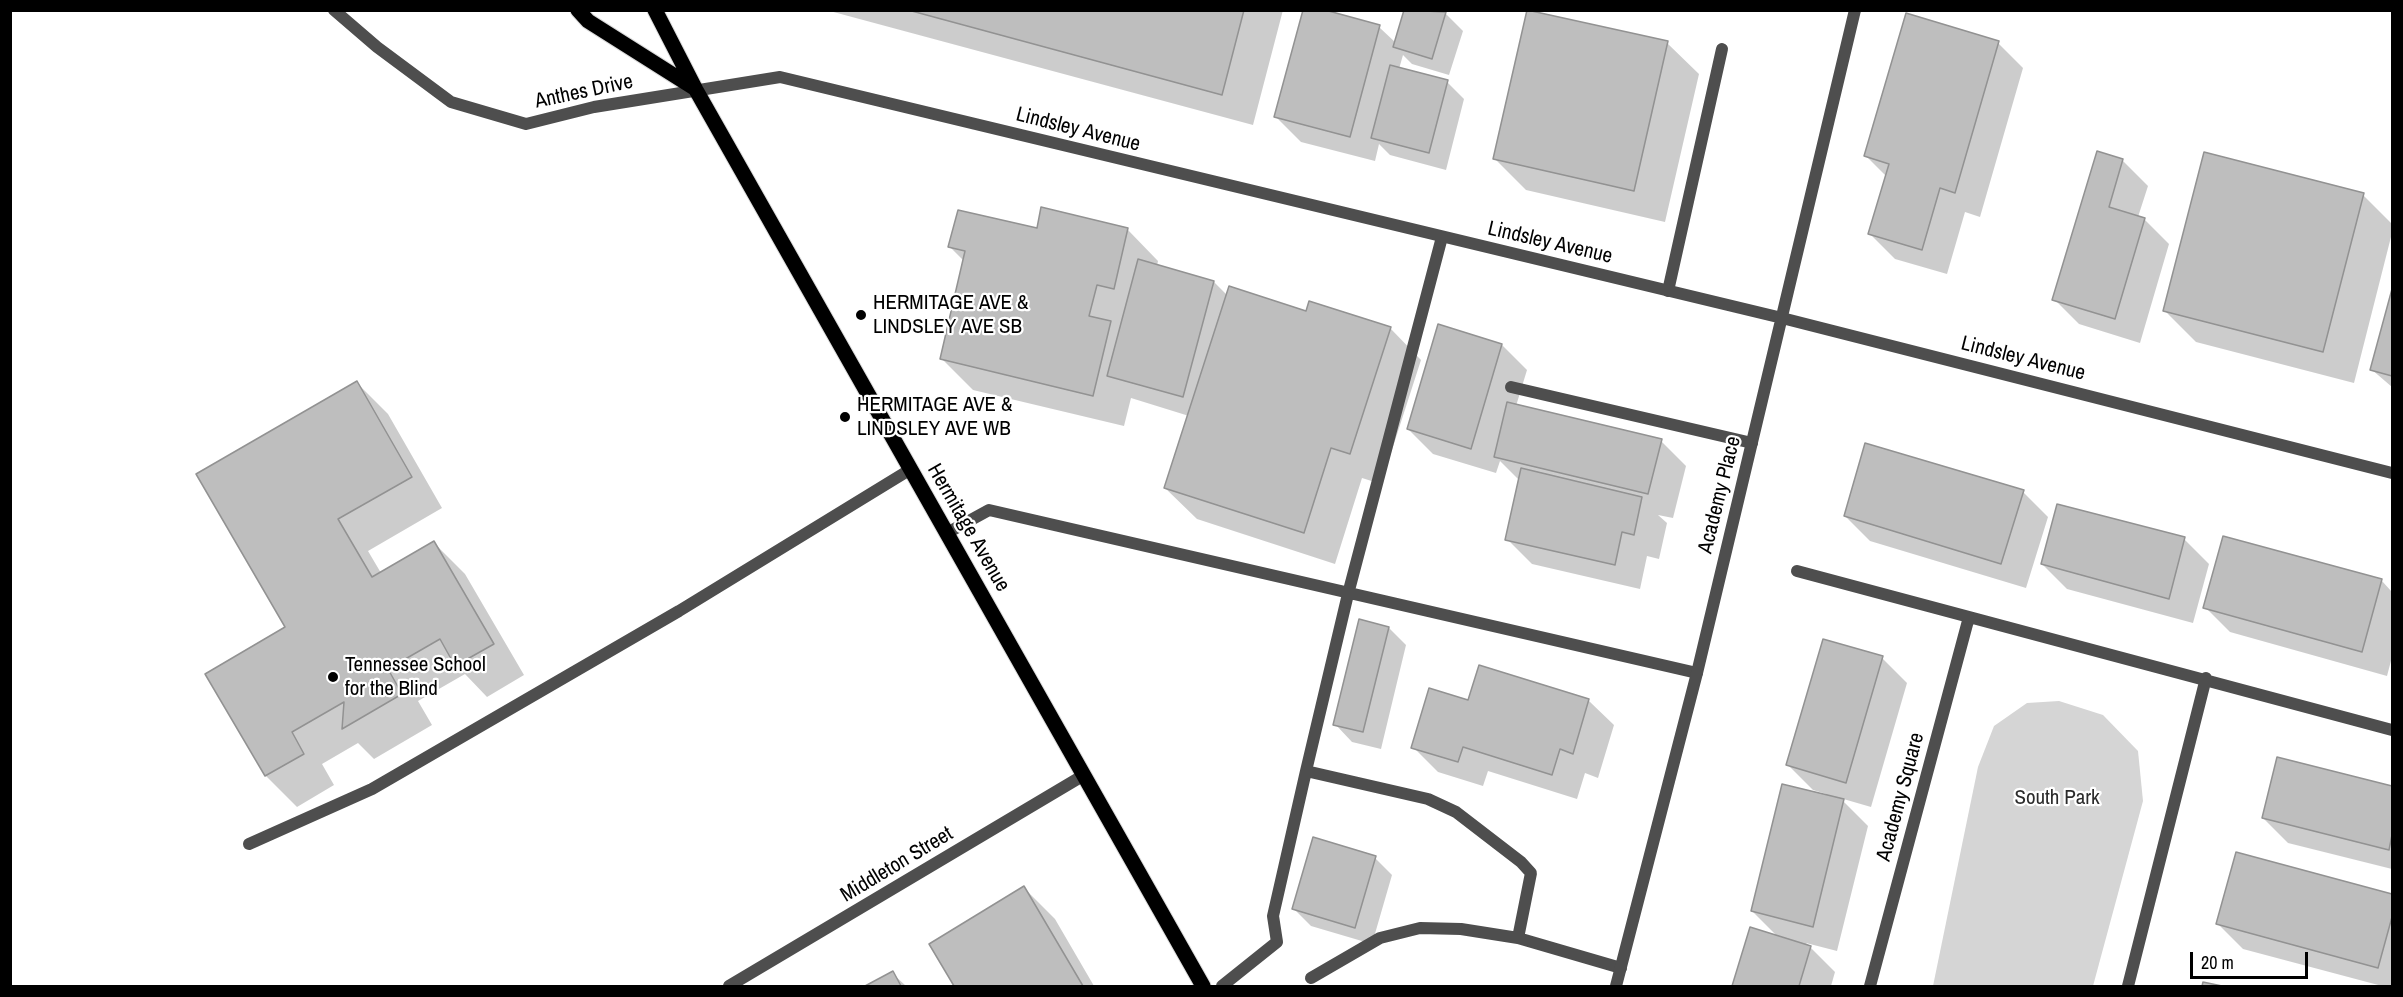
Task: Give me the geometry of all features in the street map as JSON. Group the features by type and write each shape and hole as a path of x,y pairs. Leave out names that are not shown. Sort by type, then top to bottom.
{"main road":[{"name":"Hermitage Avenue","path":"578,10 588,21 696,90"},
{"name":"Hermitage Avenue","path":"655,10 696,90 1203,987"}],"street":[{"name":"Anthes Drive","path":"334,10 377,47 451,102 526,124 594,107 696,90"},
{"name":"Academy Place","path":"1616,987 1697,673 1855,10"},
{"path":"1668,291 1722,49"},
{"name":"Lindsley Avenue","path":"696,90 780,77 1782,318 2392,473"},
{"path":"1222,987 1277,942 1273,916 1305,771 1348,594 1442,237"},
{"path":"1511,387 1752,443"},
{"path":"249,844 372,789 679,611 911,469"},
{"path":"947,533 989,510 1697,673"},
{"path":"1797,571 2206,678 2392,730"},
{"name":"Academy Square","path":"1870,987 1969,617"},
{"path":"2128,987 2206,678"},
{"path":"1305,771 1428,799 1456,812 1521,862 1531,873 1518,938"},
{"name":"Middleton Street","path":"729,987 1084,776"},
{"path":"1311,978 1380,938 1420,928 1461,929 1518,938 1621,968"}],"green space":[{"name":"South Park","path":"2059,701 2103,715 2138,751 2143,801 2093,986 1933,986 1978,767 1994,726 2027,703"}],"building":[{"path":"908,10 1244,10 1222,95"},
{"path":"1303,10 1325,10 1380,25 1350,137 1274,117"},
{"path":"1404,10 1446,12 1432,59 1393,47"},
{"path":"1527,10 1668,41 1634,191 1493,159"},
{"path":"1906,13 1999,41 1955,193 1940,188 1922,250 1868,234 1889,164 1864,156"},
{"path":"1390,65 1448,80 1429,153 1371,138"},
{"path":"2097,151 2123,159 2109,207 2145,218 2115,319 2052,300"},
{"path":"2204,152 2364,193 2323,352 2163,311"},
{"path":"1041,207 1128,228 1114,289 1097,285 1089,316 1111,321 1093,396 940,359 965,251 948,247 958,210 1037,228"},
{"path":"1138,259 1214,281 1183,397 1107,376"},
{"path":"1229,286 1306,311 1309,301 1391,327 1350,454 1331,448 1304,533 1164,488"},
{"path":"2392,289 2392,376 2370,370"},
{"path":"1438,324 1502,344 1471,449 1407,429"},
{"path":"357,381 412,477 338,519 372,577 434,541 494,644 455,666 440,639 388,669 402,694 342,729 344,702 292,732 304,754 265,776 205,674 285,627 196,474"},
{"path":"1507,402 1662,439 1648,494 1494,457"},
{"path":"1865,443 2024,490 2001,564 1844,516"},
{"path":"1521,468 1642,497 1634,535 1622,532 1615,565 1505,540"},
{"path":"2057,504 2185,537 2169,599 2041,564"},
{"path":"2223,536 2382,579 2362,652 2203,608"},
{"path":"1359,619 1389,627 1363,732 1333,725"},
{"path":"1823,639 1883,656 1846,783 1786,765"},
{"path":"1479,665 1589,699 1573,754 1560,749 1552,775 1463,747 1458,762 1411,748 1429,688 1468,700"},
{"path":"2277,757 2392,786 2392,835 2389,850 2262,818"},
{"path":"1782,784 1844,799 1813,927 1751,911"},
{"path":"1313,837 1376,856 1355,928 1292,909"},
{"path":"2236,852 2392,894 2392,917 2378,968 2216,924"},
{"path":"1024,886 1083,986 954,986 929,944"},
{"path":"1750,927 1811,946 1799,986 1732,986"},
{"path":"893,971 901,986 865,986"},
{"path":"2203,982 2222,986 2202,986"}],"place":[{"name":"HERMITAGE AVE & LINDSLEY AVE SB","path":"861,315"},
{"name":"HERMITAGE AVE & LINDSLEY AVE WB","path":"845,417"},
{"name":"Tennessee School for the Blind","path":"333,677"}]}
